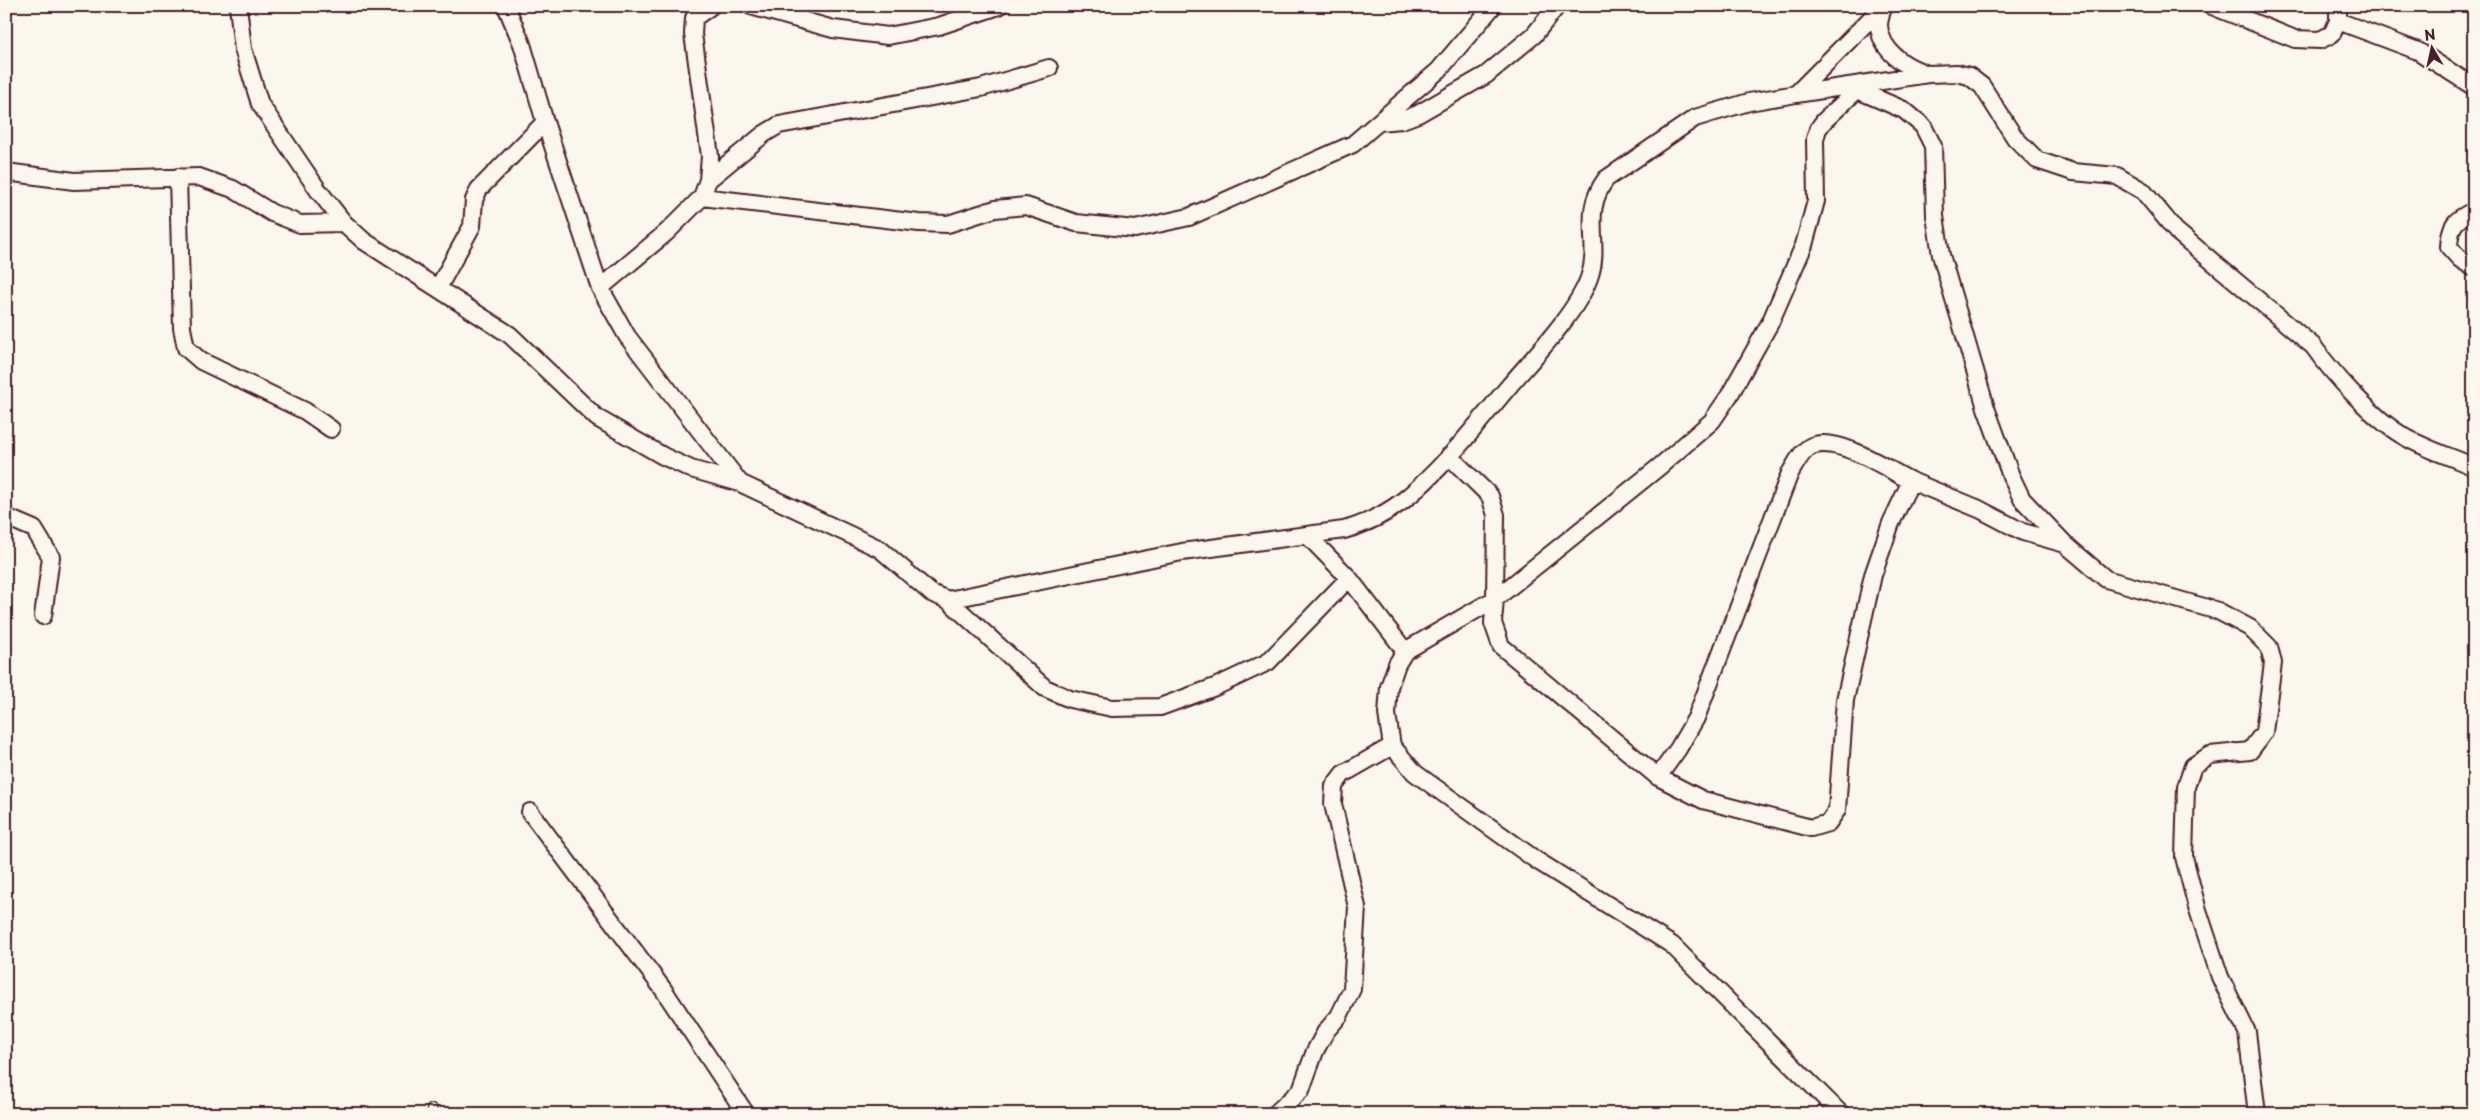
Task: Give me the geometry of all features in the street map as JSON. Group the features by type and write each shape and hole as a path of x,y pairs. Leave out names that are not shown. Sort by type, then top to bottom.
{"street":[{"path":"238,6 243,49 260,104 318,190 344,223 364,241 510,335 598,418 684,466 740,483 880,549 931,593 948,600 1045,688 1070,699 1112,708 1160,707 1215,687 1268,662 1350,578"},
{"path":"506,6 522,44 545,122 600,288 627,336 740,483"},
{"path":"600,288 668,232 702,197 708,180 710,156 693,34 693,12 711,6"},
{"path":"751,6 833,29 888,36 939,26 998,6"},
{"path":"702,197 919,223 948,224 995,209 1026,206 1076,223 1135,229 1189,217 1258,188 1353,144 1439,70 1493,6"},
{"path":"1379,122 1402,120 1418,114 1486,75 1534,34 1557,6"},
{"path":"1883,6 1879,25 1883,40 1894,56 1908,68 1928,74"},
{"path":"1796,94 1883,6"},
{"path":"2212,6 2295,39 2320,40 2332,34 2338,13 2418,51 2474,86"},
{"path":"708,180 764,134 779,125 981,88 1049,68"},
{"path":"948,600 1182,552 1344,530 1369,523 1404,500 1450,456 1546,343 1581,295 1590,277 1593,260 1592,213 1596,193 1606,179 1695,118 1749,102 1796,94 1851,88 1928,74 1957,73 1969,76 1982,86 2015,138 2037,160 2073,172 2117,176 2143,191 2176,231 2313,346 2326,363 2387,425 2402,435 2474,467"},
{"path":"1851,88 1904,110 1923,126 1933,146 1934,216 1941,255 1986,408 2010,476 2022,499 2065,544 2106,579 2218,611 2250,628 2269,647 2273,663 2264,732 2250,751 2210,755 2193,766 2186,788 2184,857 2197,907 2220,977 2247,1032 2257,1114"},
{"path":"1841,1114 1672,945 1528,854 1415,773 1392,746 1387,714 1389,687 1397,664 1405,651 1495,599 1659,467 1712,421 1729,396 1770,323 1804,246 1816,201 1815,139 1818,129 1851,88"},
{"path":"438,288 472,226 474,200 479,189 545,122"},
{"path":"6,172 74,182 199,177 233,189 272,213 300,224 344,223"},
{"path":"178,177 182,328 186,348 201,361 305,411 331,429"},
{"path":"2474,211 2459,217 2450,232 2449,247 2460,260 2474,268"},
{"path":"1658,777 1678,750 1696,718 1790,473 1803,452 1814,445 1837,444 1911,481 1979,509 2023,532 2065,544"},
{"path":"1450,456 1490,496 1496,515 1493,623 1501,646 1658,777 1704,800 1811,828 1828,823 1838,810 1845,700 1873,575 1891,523 1911,481"},
{"path":"6,517 34,529 51,556 43,616"},
{"path":"1307,535 1350,578 1405,651"},
{"path":"1275,1114 1301,1090 1315,1051 1326,1031 1339,1016 1352,988 1357,907 1333,804 1334,786 1343,774 1392,746"},
{"path":"530,812 663,989 746,1114"}]}
